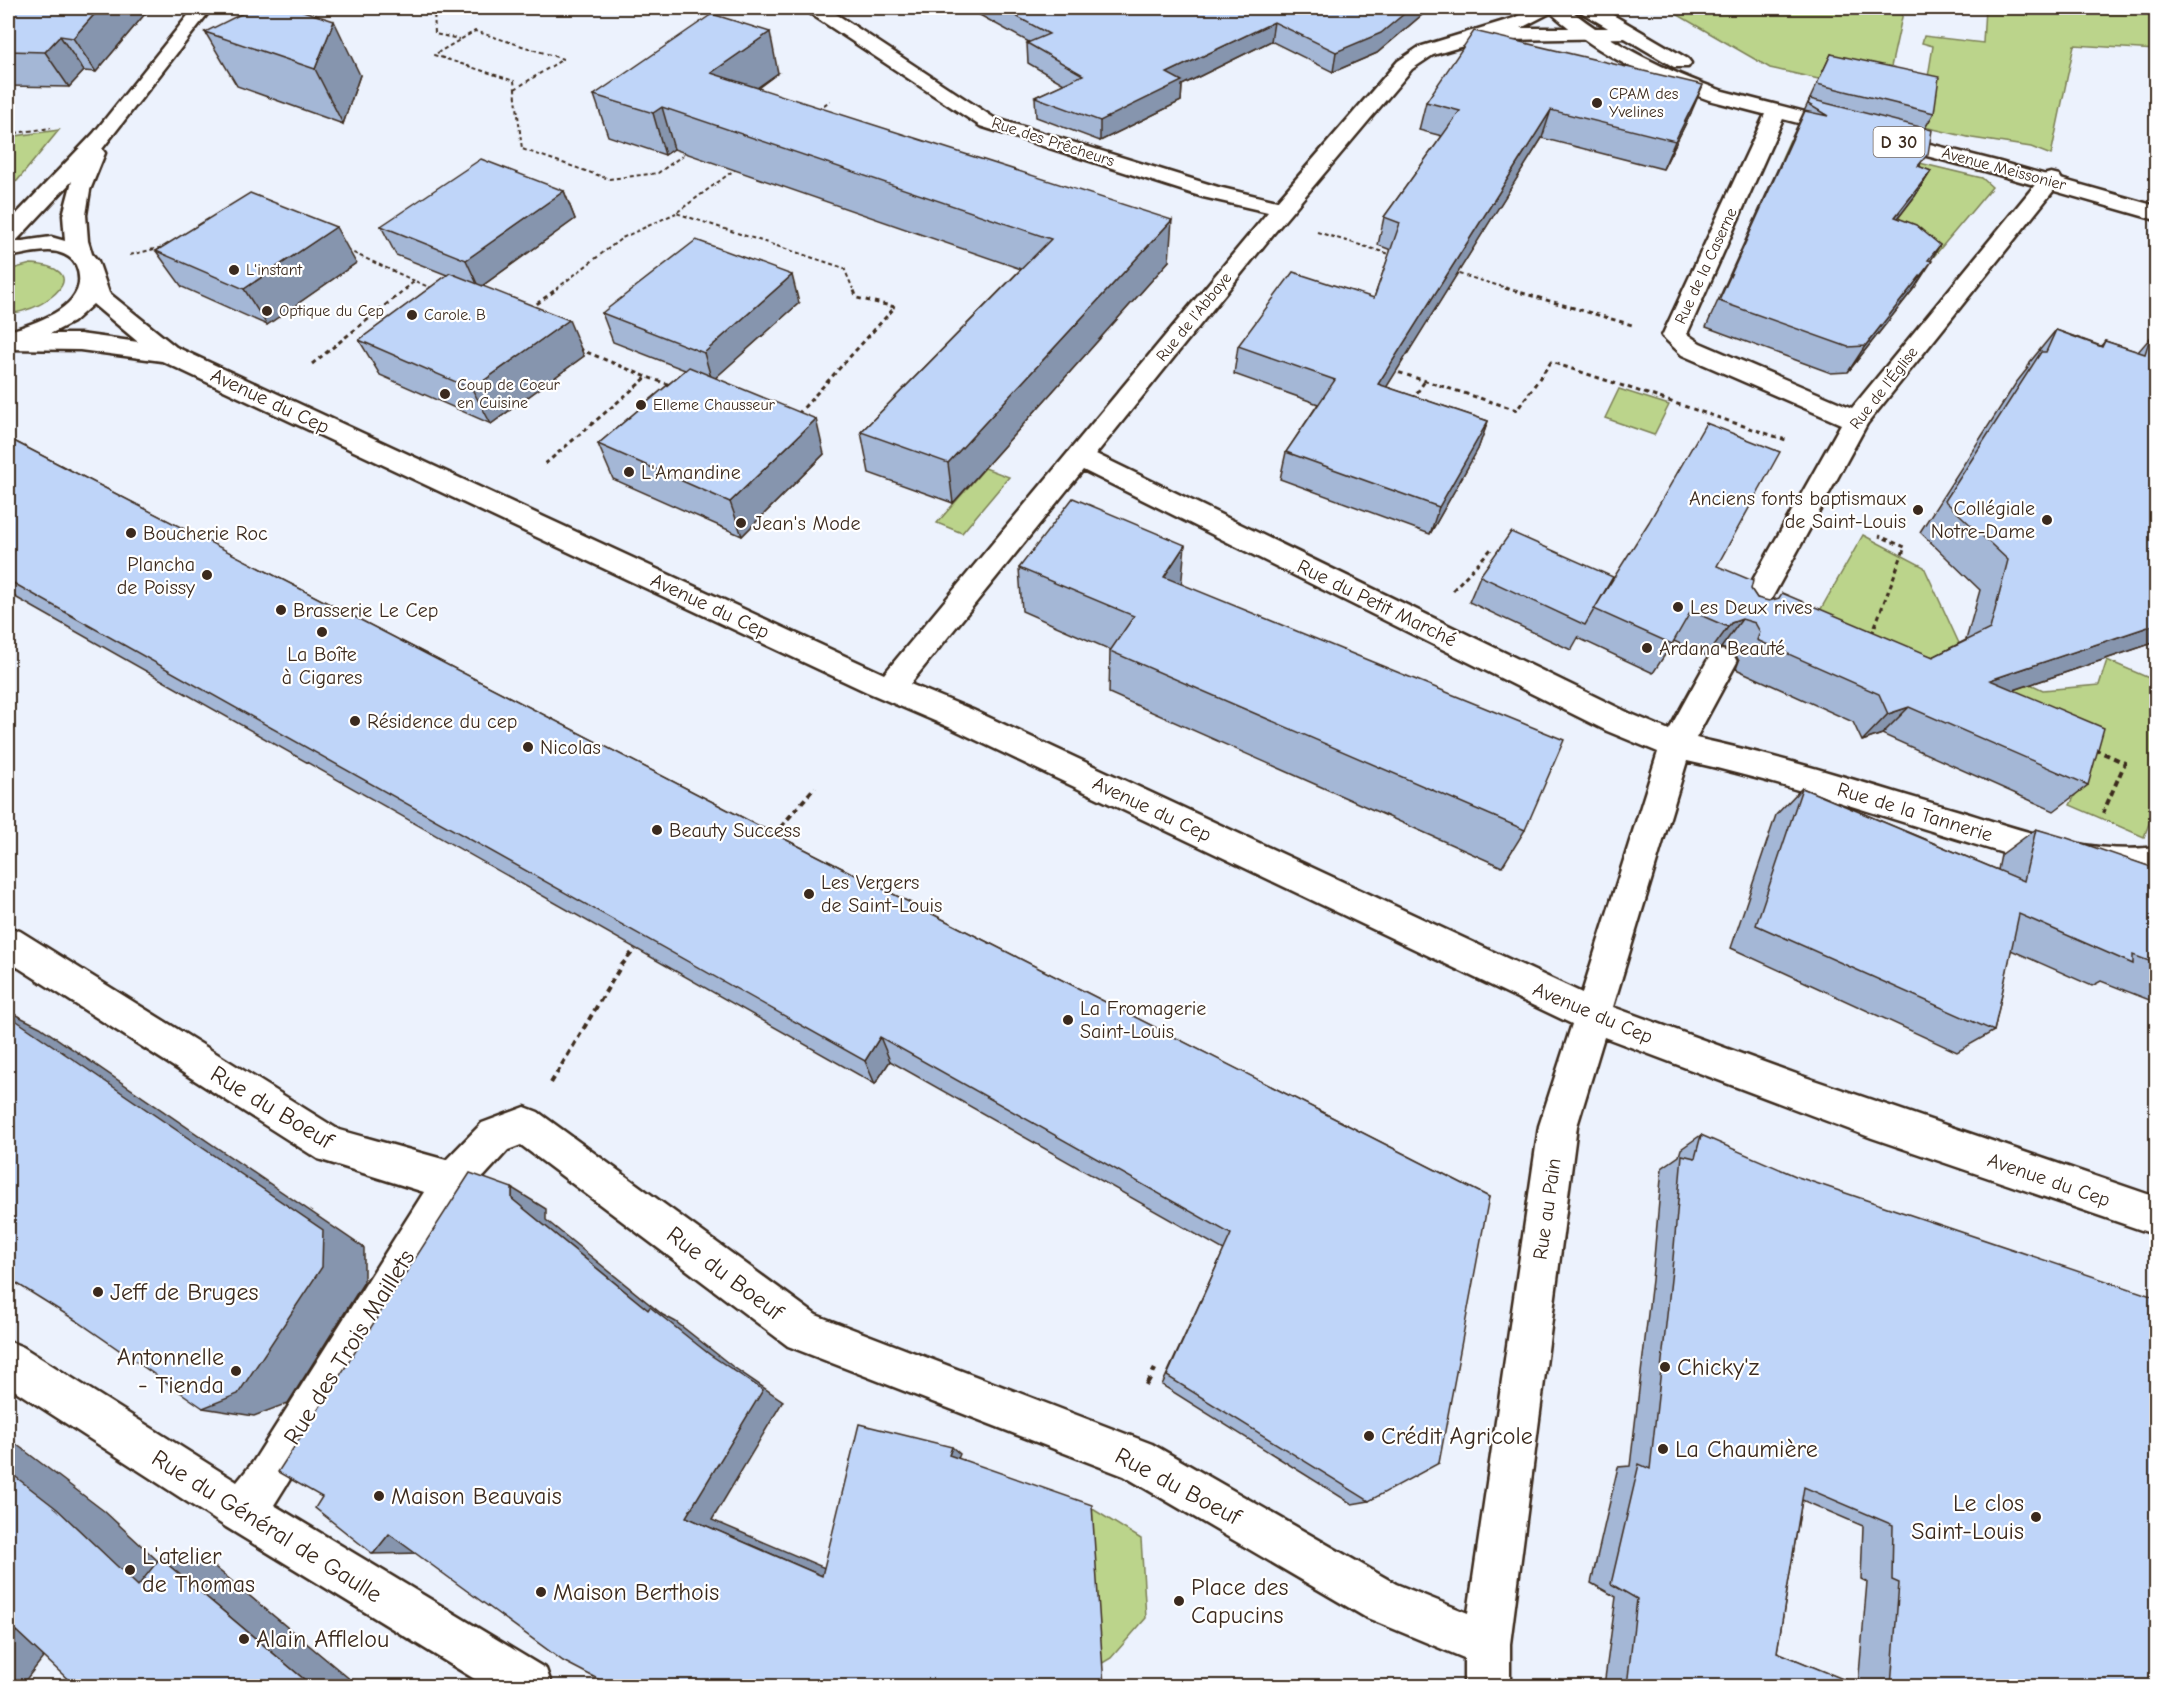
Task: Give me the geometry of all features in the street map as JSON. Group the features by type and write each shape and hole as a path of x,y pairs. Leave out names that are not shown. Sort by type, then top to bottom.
{"street":[{"path":"11,245 49,190 101,137 203,8"},
{"name":"Rue des Prêcheurs","path":"815,8 987,122 1211,192 1282,209"},
{"name":"Rue de l'Abbaye","path":"889,689 1282,209 1405,66 1426,51 1521,22 1545,8"},
{"name":"Avenue Meissonier","path":"1557,8 1602,44 1651,70 1699,90 1776,112 2051,180 2157,213"},
{"name":"Avenue Meissonier","path":"1588,8 1746,103"},
{"path":"1456,41 1518,32 1628,32"},
{"path":"1577,53 1628,32"},
{"path":"1456,41 1536,54"},
{"path":"1615,74 1699,90"},
{"name":"Rue de la Caserne","path":"1776,112 1674,336 1691,349 1856,420"},
{"name":"Avenue du Cep","path":"101,137 81,184 75,206 75,241 86,261 98,296 102,301 167,353 889,689 962,719 1591,1015 1671,1047 1945,1145 2157,1216"},
{"name":"Rue de l'Église","path":"1747,617 1856,420 2051,180"},
{"path":"8,210 49,190"},
{"path":"11,245 60,245 81,254"},
{"path":"10,342 50,324 81,303 89,293 92,280"},
{"name":"Avenue du Cep","path":"10,342 90,343 167,353"},
{"name":"Rue du Petit Marché","path":"1080,457 1608,717 1676,746"},
{"path":"1676,746 1722,662"},
{"name":"Rue de la Tannerie","path":"1676,746 1748,762 2025,845 2090,860 2146,863 2157,861"},
{"name":"Rue au Pain","path":"1487,1686 1487,1644 1558,1126 1676,746"},
{"name":"Rue du Boeuf","path":"9,945 331,1146 453,1180"},
{"path":"453,1180 495,1136 525,1125"},
{"name":"Rue du Boeuf","path":"525,1125 803,1331 1137,1459 1381,1601 1487,1644"},
{"name":"Rue des Trois Maillets","path":"242,1511 268,1477 453,1180"},
{"name":"Rue du Général de Gaulle","path":"8,1362 242,1511 528,1686"}],"path":[{"path":"434,8 435,34 460,39"},
{"path":"515,89 563,59 475,30 434,55 514,81 522,149 609,178 658,173 697,145"},
{"path":"810,115 830,100"},
{"path":"8,134 59,127"},
{"path":"522,315 622,238 676,213 743,164"},
{"path":"676,213 844,268 856,298 895,307 792,420"},
{"path":"1308,230 1398,256"},
{"path":"122,257 168,246"},
{"path":"341,248 437,290"},
{"path":"1444,270 1636,327"},
{"path":"312,364 415,281"},
{"path":"575,347 679,389"},
{"path":"1390,370 1517,410 1551,362 1795,443"},
{"path":"545,464 647,377"},
{"path":"1409,405 1425,381"},
{"path":"1872,636 1905,547 1879,536"},
{"path":"1449,593 1493,547"},
{"path":"2093,749 2126,763 2101,817"},
{"path":"774,835 815,787"},
{"path":"525,1125 621,966 635,949"},
{"path":"1146,1385 1155,1369"}],"green space":[{"path":"1666,8 1904,8 1885,94 1770,68"},
{"path":"1985,8 2156,8 2156,50 2074,45 2051,155 2031,147 1972,138 1920,126 1933,46 1922,43 1924,36 1983,43"},
{"path":"59,130 17,181 8,184 8,137"},
{"path":"1811,137 1982,178 1992,187 1930,261 1821,171 1781,160 1790,140"},
{"path":"31,264 54,269 63,277 63,283 51,297 41,304 8,314 8,270"},
{"path":"1619,389 1669,405 1654,435 1605,418"},
{"path":"985,468 1009,477 962,533 937,523"},
{"path":"1863,535 1924,567 1963,652 2043,690 2099,685 2107,660 2156,681 2156,805 2144,837 2070,805 2093,760 1809,630"},
{"path":"1091,1508 1141,1539 1146,1618 1111,1658 1101,1664"}],"building":[{"path":"8,8 100,8 73,38 60,36 45,52 8,51"},
{"path":"253,8 294,8 334,21 315,69 205,32"},
{"path":"1001,8 1411,8 1381,33 1336,52 1274,22 1167,73 1182,81 1100,121 1035,97 1083,75 1027,43 1049,34"},
{"path":"712,14 770,32 711,73 1172,220 948,463 861,432 1051,239 662,107 653,113 594,95"},
{"path":"1474,31 1703,85 1675,141 1551,110 1378,384 1488,421 1439,507 1286,452 1335,380 1238,346 1293,272 1374,298 1400,223 1384,217 1460,111 1426,102"},
{"path":"1831,54 1939,77 1934,113 1817,84"},
{"path":"1810,99 1932,130 1928,154 1918,166 1931,171 1895,217 1916,225 1940,245 1928,260 1932,261 1865,346 1848,347 1719,301 1805,111 1828,116 1808,104"},
{"path":"481,159 564,191 466,260 381,226"},
{"path":"250,193 336,227 244,289 156,251"},
{"path":"696,240 792,275 704,353 602,313"},
{"path":"450,273 569,320 472,389 359,340"},
{"path":"2056,330 2102,347 2105,341 2145,354 2150,338 2157,341 2157,624 1990,680 2104,728 2088,785 1909,707 1888,714 1879,694 1757,640 1760,632 1755,623 1742,619 1731,623 1728,627 1691,611 1672,644 1594,609 1649,522 1706,423 1780,452 1717,566 1753,581 1751,589 1757,598 1769,601 1779,598 1782,593 1933,657 1990,629 2008,560 1945,501 2041,352 2046,352"},
{"path":"689,367 816,419 730,502 598,444"},
{"path":"8,438 761,827 1489,1197 1439,1463 1369,1501 1167,1376 1231,1234 880,1037 865,1061 8,580"},
{"path":"1073,498 1185,545 1164,577 1564,740 1525,830 1110,651 1134,616 1019,568"},
{"path":"1511,532 1613,577 1585,625 1480,576"},
{"path":"1802,788 2024,881 2036,829 2157,869 2157,964 2133,955 2133,964 2019,914 1994,1031 1756,925"},
{"path":"8,1015 323,1230 322,1267 238,1394 203,1408 80,1323 8,1278"},
{"path":"1701,1135 1798,1177 2157,1298 2157,1686 1891,1686 1899,1583 1892,1580 1893,1525 1804,1487 1777,1652 1860,1686 1627,1686 1637,1599 1611,1584 1639,1464 1650,1469 1682,1155 1695,1158"},
{"path":"470,1173 512,1188 512,1199 648,1310 650,1307 709,1354 763,1390 686,1517 822,1576 859,1424 952,1447 949,1455 1092,1505 1104,1686 611,1686 563,1661 389,1534 373,1554 315,1508 322,1497 278,1472"},
{"path":"8,1471 57,1509 138,1586 160,1558 312,1686 75,1686 16,1631 8,1642"}],"place":[{"name":"CPAM des Yvelines","path":"1597,103"},
{"name":"L'instant","path":"234,270"},
{"name":"Optique du Cep","path":"267,311"},
{"name":"Carole. B","path":"412,315"},
{"name":"Coup de Coeur en Cuisine","path":"445,394"},
{"name":"Elleme Chausseur","path":"641,405"},
{"name":"L'Amandine","path":"629,472"},
{"name":"Anciens fonts baptismaux de Saint-Louis","path":"1918,510"},
{"name":"Collégiale Notre-Dame","path":"2047,520"},
{"name":"Jean's Mode","path":"741,523"},
{"name":"Boucherie Roc","path":"131,533"},
{"name":"Plancha de Poissy","path":"207,575"},
{"name":"Les Deux rives","path":"1678,607"},
{"name":"Brasserie Le Cep","path":"281,610"},
{"name":"La Boîte à Cigares","path":"322,632"},
{"name":"Ardana Beauté","path":"1647,648"},
{"name":"Résidence du cep","path":"355,721"},
{"name":"Nicolas","path":"528,747"},
{"name":"Beauty Success","path":"657,830"},
{"name":"Les Vergers de Saint-Louis","path":"809,894"},
{"name":"La Fromagerie Saint-Louis","path":"1068,1020"},
{"name":"Jeff de Bruges","path":"98,1292"},
{"name":"Chicky'z","path":"1665,1367"},
{"name":"Antonnelle - Tienda","path":"236,1371"},
{"name":"Crédit Agricole","path":"1369,1436"},
{"name":"La Chaumière","path":"1663,1449"},
{"name":"Maison Beauvais","path":"379,1496"},
{"name":"Le clos Saint-Louis","path":"2036,1517"},
{"name":"L'atelier de Thomas","path":"130,1570"},
{"name":"Maison Berthois","path":"541,1592"},
{"name":"Place des Capucins","path":"1179,1601"},
{"name":"Alain Afflelou","path":"244,1639"}]}
